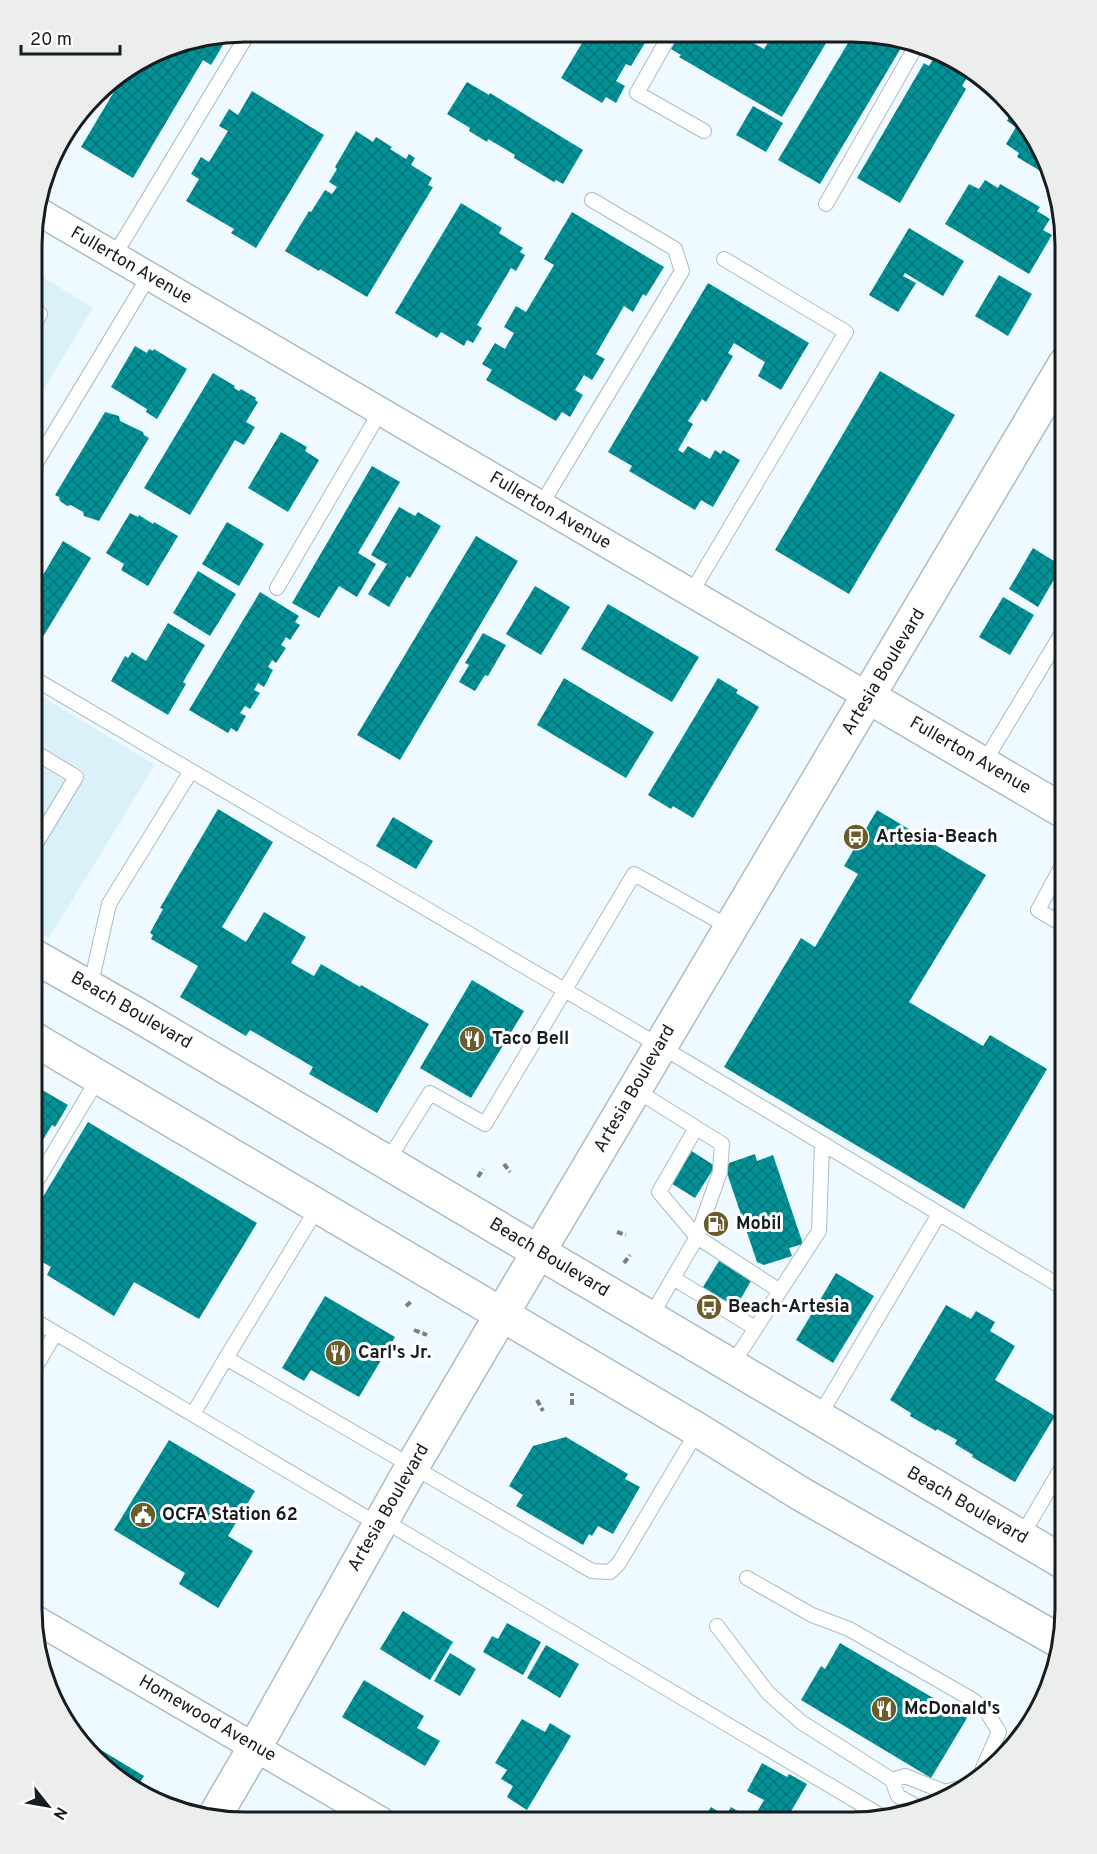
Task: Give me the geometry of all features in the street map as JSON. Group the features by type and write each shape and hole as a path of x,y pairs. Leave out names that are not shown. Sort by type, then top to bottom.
{"main road":[{"name":"Artesia Boulevard","path":"218,1810 412,1467 1055,381"},
{"name":"Fullerton Avenue","path":"869,697 1055,806"},
{"name":"Beach Boulevard","path":"42,961 539,1251 1055,1557"},
{"path":"42,1044 698,1430 801,1494 1053,1637"}],"street":[{"name":"Fullerton Avenue","path":"44,215 869,697"},
{"name":"Homewood Avenue","path":"43,1624 366,1812"}],"lane":[{"path":"114,256 243,42"},
{"path":"666,42 637,93 704,131"},
{"path":"826,204 913,52"},
{"path":"541,505 682,271 675,249 592,200"},
{"path":"691,593 846,332 724,259"},
{"path":"42,453 148,276"},
{"path":"277,588 380,411"},
{"path":"983,764 1055,645"},
{"path":"42,683 660,1046 1055,1283"},
{"path":"42,756 76,777 42,833"},
{"path":"90,988 109,904 191,771"},
{"path":"387,1162 430,1093 485,1124 634,874 731,928"},
{"path":"1055,879 1038,910 1055,920"},
{"path":"42,1172 99,1077"},
{"path":"634,1089 722,1144 720,1172 697,1237 650,1318"},
{"path":"696,1128 659,1192 697,1237 780,1291"},
{"path":"731,1366 819,1231 822,1143"},
{"path":"193,1414 318,1207"},
{"path":"818,1418 939,1214"},
{"path":"673,1278 755,1328"},
{"path":"42,1326 873,1811"},
{"path":"42,1356 55,1334"},
{"path":"226,1358 592,1571 610,1572 619,1563 698,1430"},
{"path":"1021,1538 1055,1479"},
{"path":"747,1578 812,1615 849,1629 973,1700 987,1713 999,1732 985,1762"},
{"path":"717,1626 768,1693 801,1722 892,1780 898,1796 910,1803"},
{"path":"892,1780 905,1776 942,1791"}],"path":[{"path":"504,1164 510,1172"},
{"path":"478,1178 483,1169"},
{"path":"617,1232 626,1235"},
{"path":"624,1263 630,1255"},
{"path":"414,1330 427,1335"},
{"path":"537,1400 543,1411"}],"shaded area":[{"path":"42,277 93,308 42,392"},
{"path":"42,696 155,765 49,938 42,934"}],"building":[{"path":"583,42 646,42 631,66 626,64 616,81 625,86 616,103 606,97 602,103 561,78"},
{"path":"675,42 752,42 764,49 768,42 827,42 782,117 679,57 681,55 671,49"},
{"path":"849,42 901,48 820,184 778,160"},
{"path":"224,43 211,65 203,60 133,178 81,147 116,88 121,84 167,57"},
{"path":"933,59 954,69 967,78 962,86 966,89 900,203 857,178 924,63 929,66"},
{"path":"467,82 489,95 490,93 583,150 563,184 556,180 554,182 514,158 515,155 488,139 487,142 447,114"},
{"path":"252,91 324,135 256,248 231,233 234,229 186,201 199,179 191,174 201,157 209,162 228,131 219,126 229,109 238,115"},
{"path":"753,106 783,123 766,152 736,135"},
{"path":"1009,117 1028,143 1042,172 1017,157 1019,153 1006,144 1016,127 1007,121"},
{"path":"356,131 373,142 376,137 406,159 409,154 415,158 411,165 432,178 428,185 433,187 367,297 285,251 309,211 311,212 325,190 332,194 337,187 329,182"},
{"path":"985,180 998,188 1000,184 1040,207 1037,211 1050,219 1043,230 1052,235 1029,274 945,224 969,184 979,189"},
{"path":"461,203 502,228 499,233 523,248 520,252 525,255 516,271 511,268 477,325 482,328 473,343 467,340 464,346 441,332 437,338 395,313"},
{"path":"572,212 664,267 646,296 643,294 633,312 624,306 596,354 605,359 592,380 584,375 575,390 583,395 570,417 562,412 556,421 486,380 492,370 482,364 495,343 505,349 514,333 504,327 516,306 526,312 554,265 544,259"},
{"path":"909,228 964,261 943,296 905,273 903,276 916,283 898,312 869,295"},
{"path":"999,275 1032,294 1008,336 975,316"},
{"path":"708,283 809,343 781,390 758,376 765,362 734,343 728,353 733,356 706,402 702,399 688,421 693,424 678,450 683,453 688,446 710,459 715,450 721,454 723,450 740,460 713,507 701,500 695,510 629,471 632,466 608,452"},
{"path":"135,346 147,353 149,349 153,351 154,349 187,369 157,419 146,412 147,409 111,387"},
{"path":"880,371 955,415 849,594 775,550"},
{"path":"213,373 235,386 234,388 239,391 241,389 256,398 258,402 246,422 255,427 244,445 235,440 190,515 144,488"},
{"path":"105,412 119,416 120,421 143,432 149,438 99,521 84,516 83,512 71,505 67,506 55,495"},
{"path":"281,432 307,447 305,451 319,460 288,512 248,488"},
{"path":"372,466 400,482 358,553 376,564 357,597 339,586 319,618 292,603"},
{"path":"399,507 415,516 418,512 441,526 410,578 407,576 389,607 368,594 387,564 371,555"},
{"path":"130,513 138,517 139,515 153,524 154,522 178,536 148,586 121,570 124,564 106,553"},
{"path":"227,522 264,544 239,586 202,564"},
{"path":"476,536 518,561 400,760 357,735"},
{"path":"63,541 91,558 42,638 42,577"},
{"path":"1033,548 1055,562 1055,578 1038,607 1009,589"},
{"path":"198,571 236,594 210,636 173,613"},
{"path":"535,586 570,607 541,655 506,634"},
{"path":"260,592 299,616 295,622 300,625 290,640 286,637 281,645 286,648 276,663 272,660 268,667 273,670 264,687 258,683 254,690 260,693 250,709 245,706 240,713 246,716 237,732 231,728 228,733 189,710"},
{"path":"1003,597 1034,615 1010,655 979,637"},
{"path":"608,604 699,657 672,702 581,649"},
{"path":"168,623 205,645 183,682 186,684 168,715 111,681 125,656 128,658 132,652 146,661"},
{"path":"483,633 506,645 488,676 485,675 475,691 459,682 469,665 465,663"},
{"path":"564,678 654,732 626,778 537,725"},
{"path":"718,678 738,690 736,693 759,707 693,818 673,806 671,809 648,795"},
{"path":"218,809 273,842 222,927 246,942 264,912 306,937 291,963 314,976 321,964 429,1024 377,1113 309,1074 313,1067 250,1030 246,1036 180,997 198,966 151,939 153,935 150,933 163,909 160,908"},
{"path":"877,810 986,875 909,1002 983,1046 990,1035 1047,1069 964,1209 724,1067 801,938 815,947 858,874 844,866"},
{"path":"393,817 433,841 416,869 376,846"},
{"name":"Taco Bell","path":"472,980 524,1011 471,1098 420,1068"},
{"path":"42,1090 68,1105 55,1127 52,1125 42,1142"},
{"path":"88,1122 257,1223 199,1319 134,1282 114,1316 47,1275 51,1267 42,1262 42,1198"},
{"path":"690,1150 715,1166 695,1198 669,1182"},
{"path":"755,1154 757,1161 773,1155 803,1244 789,1248 792,1256 764,1265 757,1262 726,1170 729,1163"},
{"path":"719,1261 751,1281 736,1307 703,1287"},
{"path":"836,1273 874,1296 833,1363 796,1340"},
{"name":"Carl's Jr.","path":"325,1296 395,1337 359,1397 311,1370 304,1381 282,1368"},
{"path":"946,1305 971,1319 976,1311 995,1322 990,1331 1015,1346 995,1380 1055,1416 1015,1482 972,1457 973,1455 955,1444 957,1440 910,1416 911,1413 890,1400"},
{"path":"566,1437 628,1474 625,1479 640,1487 613,1534 598,1526 592,1536 589,1534 583,1545 516,1506 523,1495 509,1486 533,1446"},
{"path":"169,1440 255,1491 228,1536 253,1551 218,1608 179,1584 185,1573 114,1530"},
{"path":"403,1611 453,1642 430,1680 380,1649"},
{"path":"507,1623 541,1642 523,1675 483,1652 492,1636 498,1639"},
{"name":"McDonald's","path":"840,1643 967,1718 931,1778 801,1700 821,1666 825,1669"},
{"path":"546,1645 579,1664 560,1698 527,1678"},
{"path":"450,1653 476,1669 460,1696 434,1681"},
{"path":"364,1680 424,1716 417,1728 440,1741 425,1766 342,1717"},
{"path":"522,1719 545,1732 550,1723 571,1736 527,1810 507,1797 513,1786 501,1779 507,1770 495,1763"},
{"path":"101,1750 144,1776 140,1783 121,1770 100,1752"},
{"path":"762,1763 787,1777 789,1774 807,1784 791,1812 757,1812 764,1800 747,1791"},
{"path":"711,1807 719,1812 708,1812"},
{"path":"731,1807 739,1812 728,1812"}],"place":[{"name":"Artesia-Beach","path":"856,837"},
{"name":"Taco Bell","path":"472,1039"},
{"name":"Mobil","path":"716,1224"},
{"name":"Beach-Artesia","path":"709,1307"},
{"name":"Carl's Jr.","path":"338,1353"},
{"name":"OCFA Station 62","path":"143,1515"},
{"name":"McDonald's","path":"884,1709"}]}
